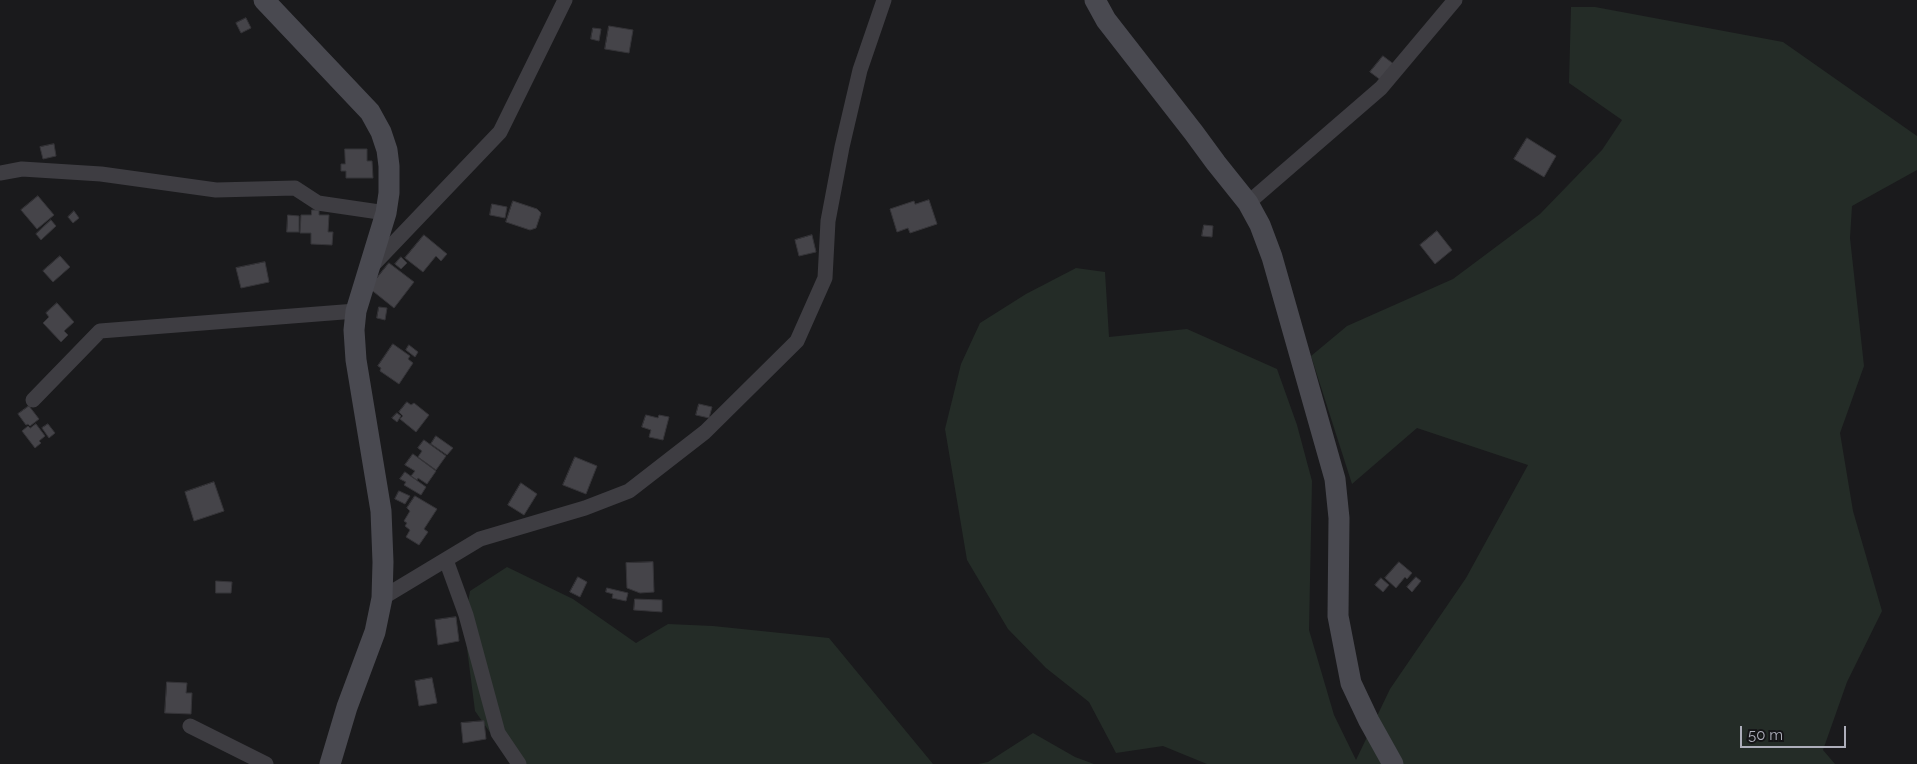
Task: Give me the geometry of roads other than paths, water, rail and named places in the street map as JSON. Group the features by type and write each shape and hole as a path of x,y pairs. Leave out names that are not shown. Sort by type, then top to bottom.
{"main road":[{"path":"264,0 370,112 381,132 389,166 389,193 386,213 366,272 356,311 354,330 356,360 381,511 382,598 375,632 347,707 330,764"},
{"path":"1081,0 1107,39 1201,157 1238,208 1250,232 1293,351 1335,479 1339,518 1338,616 1351,683 1369,721 1394,764"},
{"path":"1095,0 1106,20 1248,203 1272,256 1320,468 1326,509 1329,560 1327,618 1332,646 1340,678 1355,717 1379,764"}],"street":[{"path":"366,272 500,132 565,0"},
{"path":"382,598 480,539 585,508 629,491 705,432 797,341 825,278 828,221 842,147 860,70 884,0"},
{"path":"1248,203 1381,88 1456,0"},
{"path":"0,173 22,169 101,174 216,190 295,188 318,203 386,213"},
{"path":"33,400 100,332 356,311"},
{"path":"446,560 466,615 498,733 519,764"},
{"path":"190,726 266,764"}]}
